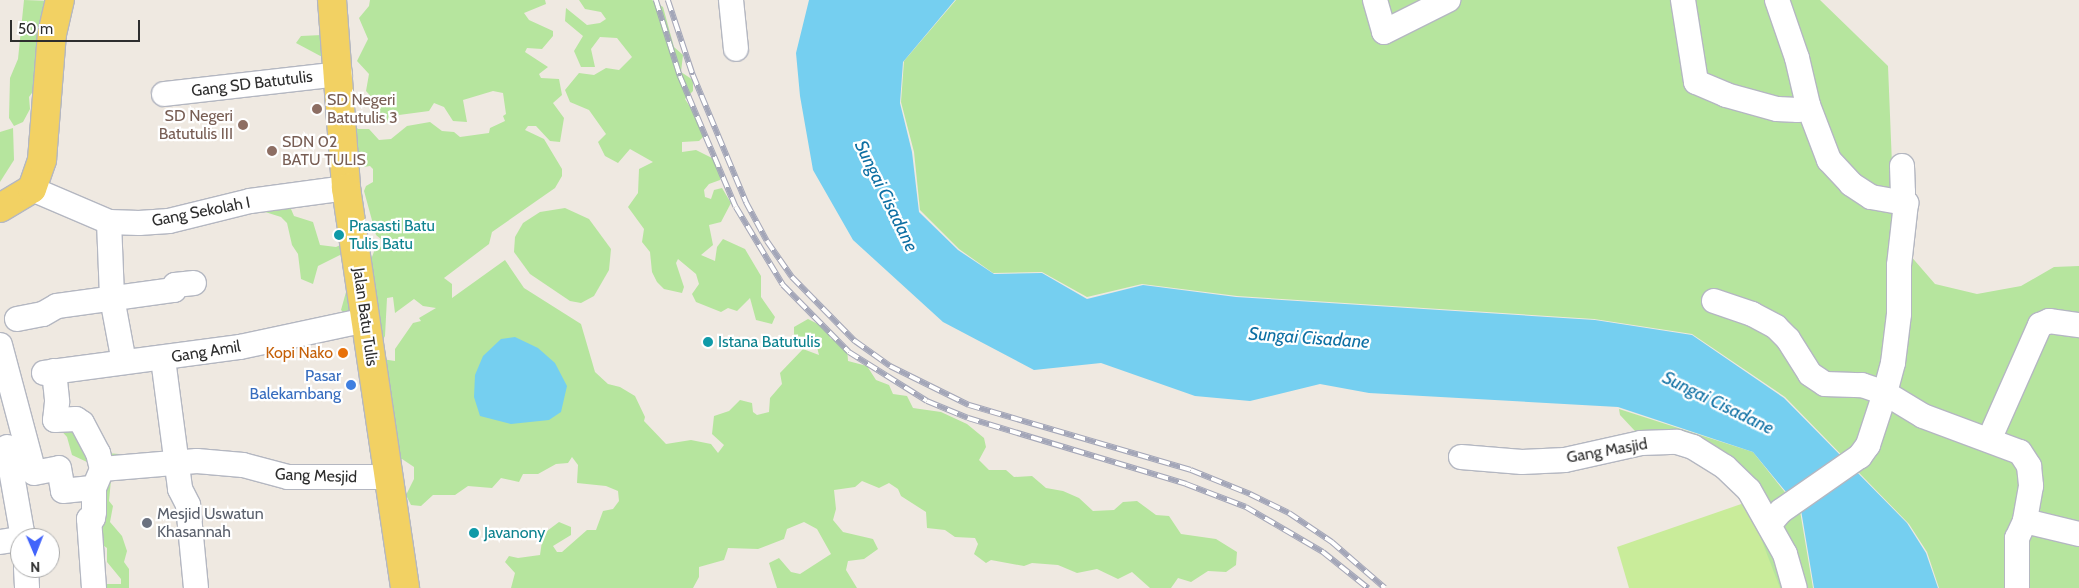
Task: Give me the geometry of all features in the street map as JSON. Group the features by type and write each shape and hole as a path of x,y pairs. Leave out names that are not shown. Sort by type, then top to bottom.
{"main road":[{"path":"0,208 32,189 42,160 52,34 60,0"},
{"name":"Jalan Batu Tulis","path":"336,5 346,188 406,588"}],"street":[{"path":"730,0 736,49"},
{"path":"1375,0 1384,32 1448,0"},
{"path":"1683,0 1696,82 1726,95 1777,108 1798,110 1808,105"},
{"path":"1777,0 1797,58 1808,105 1830,160 1851,184 1870,197 1906,203"},
{"name":"Gang SD Batutulis","path":"164,94 340,74"},
{"path":"1902,166 1903,192 1898,201 1906,203"},
{"name":"Gang Sekolah I","path":"32,189 108,222 168,221 250,201 346,188"},
{"path":"1775,518 1860,456 1868,445 1885,393 1892,363 1899,314 1899,265 1906,203"},
{"path":"108,222 112,298 124,362"},
{"path":"17,319 43,314 57,306 174,290 176,285 194,283"},
{"path":"1714,301 1752,314 1776,327 1788,339 1810,374 1825,384 1862,385 1885,393 1923,416 2020,452 2029,466 2032,486 2025,521 2017,538 2017,588"},
{"name":"Gang Amil","path":"98,478 98,453 82,423 76,419 55,420 57,402 49,372 124,362 164,359 329,330 366,320"},
{"path":"1989,440 2040,325 2048,322 2079,325"},
{"path":"0,345 21,528"},
{"path":"164,359 180,489 188,505 196,588"},
{"name":"Gang Masjid","path":"1461,457 1522,462 1565,460 1641,443 1677,442 1693,447 1725,467 1775,518 1795,588"},
{"name":"Gang Mesjid","path":"11,445 34,473 58,468 63,491 98,478 178,463 243,465 288,477 390,477"},
{"path":"94,588 89,519 93,518 98,478"},
{"path":"2025,521 2079,534"}],"green space":[{"path":"24,0 50,1 42,10 46,18 37,86 29,97 30,109 23,122 14,126 9,118 10,78 18,59"},
{"path":"370,0 545,0 546,4 524,13 529,20 553,31 553,36 542,49 527,48 525,52 548,67 539,74 541,78 559,79 562,95 553,103 564,118 560,142 550,141 536,126 528,126 525,130 544,139 562,169 562,176 555,188 492,232 489,244 444,278 452,284 452,298 505,260 524,288 581,324 595,372 608,384 620,387 635,396 645,417 644,421 666,444 691,440 711,444 718,453 724,445 712,434 714,416 729,411 740,400 752,403 753,412 757,415 769,412 770,398 782,384 780,373 803,349 819,355 816,343 798,340 794,334 794,327 808,319 828,329 830,338 847,347 848,361 867,366 876,380 889,385 893,394 907,396 913,408 941,412 967,424 984,438 986,447 979,460 989,470 1006,470 1014,477 1032,476 1046,488 1063,491 1079,498 1093,511 1114,510 1123,502 1137,501 1156,515 1169,516 1181,534 1216,539 1237,552 1236,565 1226,572 1208,571 1191,582 1178,578 1171,588 1150,588 1132,572 1118,579 1097,569 1077,573 1058,565 1032,563 1024,566 991,560 986,563 974,554 978,544 975,538 955,537 945,530 927,528 926,512 901,496 898,489 889,483 879,488 862,481 855,487 834,490 836,509 833,520 843,532 873,539 878,549 864,559 848,561 846,570 857,588 777,588 769,563 779,558 791,572 800,574 831,554 817,529 804,522 787,529 784,539 758,549 728,548 724,560 699,567 699,577 693,588 511,588 515,573 505,562 509,556 518,558 540,555 543,534 559,522 571,527 571,535 553,546 557,552 562,552 587,530 596,530 603,511 613,509 619,501 618,491 606,486 577,483 578,465 572,457 568,463 556,464 538,474 523,474 519,482 501,478 492,488 468,486 455,495 433,495 421,506 411,505 406,495 414,479 414,467 402,459 381,461 369,451 375,358 395,361 395,349 413,323 421,321 419,318 436,308 423,306 414,299 395,313 393,297 387,298 385,336 379,347 341,310 346,292 356,273 367,270 375,249 387,244 376,235 364,191 366,186 373,182 373,169 370,166 350,169 332,133 326,112 342,110 358,129 369,129 379,140 391,139 407,126 430,122 442,131 454,132 460,137 489,133 490,128 505,121 503,116 506,114 503,93 493,91 463,100 467,122 453,121 444,107 434,103 429,111 399,115 391,123 383,123 375,117 377,103 366,91 369,74 357,61 368,39 359,18 369,6"},
{"path":"579,0 652,0 663,7 674,47 683,55 681,72 693,80 693,91 685,99 702,125 705,135 699,141 682,142 682,152 696,150 716,160 722,172 720,180 709,184 704,190 705,197 711,199 714,190 722,188 731,203 721,222 709,225 713,245 701,255 715,261 717,247 723,239 745,249 761,276 761,297 775,317 772,324 756,320 750,298 737,311 728,308 721,312 696,302 692,294 699,284 696,274 678,259 676,263 684,287 682,293 664,289 657,282 652,272 650,252 642,242 644,229 628,207 638,193 639,169 653,162 630,149 618,163 605,156 598,142 606,134 589,110 570,102 565,90 579,73 594,75 606,68 619,70 632,57 617,38 600,37 591,49 595,67 581,67 574,51 583,36 565,21 566,8 587,25 600,23 606,19 601,12 585,9"},
{"path":"956,0 1820,0 1888,66 1894,214 1909,254 1935,284 1977,294 2021,286 2054,267 2079,266 2079,588 1939,588 1927,552 1909,524 1785,397 1692,334 1594,319 1237,296 1142,284 1087,297 1042,272 993,273 959,249 920,210 914,152 901,102 904,61"},
{"path":"322,35 326,59 296,43 301,36"},
{"path":"13,128 14,160 0,182 0,132"},
{"path":"288,202 294,216 313,222 320,245 336,247 345,243 352,249 318,266 313,284 301,279 298,254 292,245 287,223 281,217 262,211"},
{"path":"565,208 589,219 611,249 609,270 594,296 581,303 570,301 530,274 514,252 515,237 523,223 540,212"},
{"path":"1619,409 1753,452 1800,511 1813,588 1759,588 1746,512 1726,465 1635,431 1620,415"},
{"path":"59,419 104,441 106,453 119,454 125,461 111,480 109,501 113,506 110,522 122,536 127,551 124,562 129,569 129,588 102,588 106,584 121,584 121,579 107,562 107,548 95,540 91,479 87,462 72,455 67,437 58,427"},
{"path":"1747,502 1780,588 1629,588 1617,547"}],"water":[{"name":"Sungai Cisadane","path":"809,0 955,0 903,62 900,103 912,152 919,212 958,250 994,274 1042,273 1087,299 1143,285 1236,297 1595,320 1692,335 1784,398 1907,523 1926,553 1938,588 1814,588 1801,510 1753,452 1618,407 1369,393 1320,384 1250,401 1195,396 1101,363 1034,370 943,322 853,240 813,170 800,96 796,53"},
{"path":"515,337 538,348 555,363 567,386 561,412 549,420 511,424 480,416 474,397 475,375 483,356 501,339"}],"railway":[{"path":"656,0 680,76 736,207 783,285 849,352 927,401 968,418 1186,484 1246,507 1323,552 1368,588"},
{"path":"668,0 693,75 746,202 767,241 792,277 855,341 890,366 969,405 1191,470 1250,494 1289,513 1332,542 1385,588"}],"place":[{"name":"SD Negeri Batutulis 3","path":"317,109"},
{"name":"SD Negeri Batutulis III","path":"243,125"},
{"name":"SDN 02 BATU TULIS","path":"272,151"},
{"name":"Prasasti Batu Tulis Batu","path":"339,235"},
{"name":"Istana Batutulis","path":"708,342"},
{"name":"Kopi Nako","path":"343,353"},
{"name":"Pasar Balekambang","path":"351,385"},
{"name":"Mesjid Uswatun Khasannah","path":"147,523"},
{"name":"Javanony","path":"474,533"}]}
